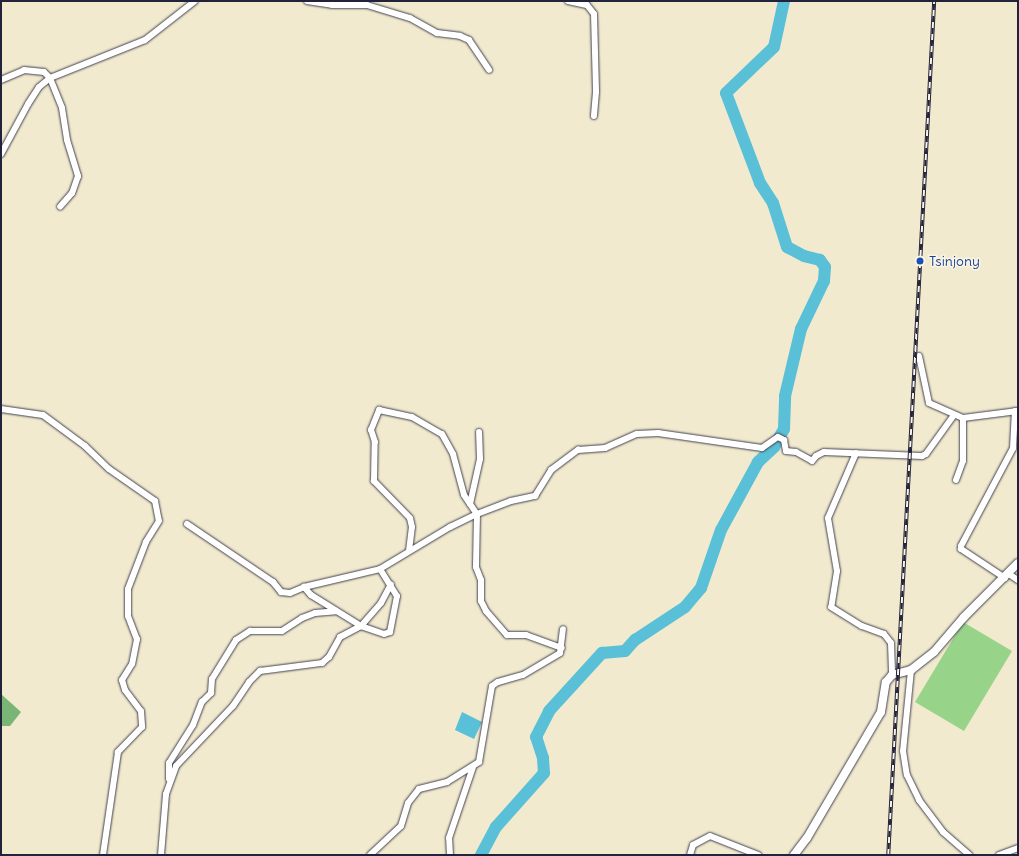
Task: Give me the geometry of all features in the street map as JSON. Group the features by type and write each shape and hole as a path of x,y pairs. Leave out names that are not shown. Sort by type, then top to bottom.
{"street":[{"path":"1,154 28,104 39,87 50,78 145,40 195,1"},
{"path":"307,1 332,5 367,5 410,18 437,33 460,36 469,40 489,70"},
{"path":"568,1 587,5 594,14 596,92 594,116"},
{"path":"1,80 24,70 44,72 50,78 62,108 67,140 78,176 72,193 60,207"},
{"path":"919,356 928,403 963,418 1017,411 1013,448 961,546 961,549 1007,576 1018,580"},
{"path":"1,409 43,415 85,446 109,469 155,501 159,521 146,542 128,589 128,616 137,639 132,664 122,680 125,690 141,711 142,727 118,752 103,855"},
{"path":"409,551 412,527 410,518 374,481 375,442 371,430 380,410 412,417 442,434 453,454 464,495 477,514 476,567 481,580 481,601 486,611 507,635 526,635 562,648"},
{"path":"187,524 273,582 281,592 290,593 304,587 380,569 409,551 477,514 511,501 535,496 552,470 578,450 605,448 637,434 658,433 762,448 780,438 786,450 796,452 812,461 816,456 824,452 922,456 926,454 954,415"},
{"path":"956,480 963,461 963,418"},
{"path":"470,504 480,459 480,432"},
{"path":"856,453 828,518 837,571 831,607 862,626 884,634 891,643 892,675"},
{"path":"794,855 807,838 881,712 886,682 892,675 911,670 934,652 964,617 1007,576 1018,563"},
{"path":"304,587 311,595 361,626 384,634 390,632 397,596 391,584 380,569"},
{"path":"162,855 166,794 169,782 176,766 233,706 249,682 260,671 322,663 329,657 340,637 361,626 381,603 391,584"},
{"path":"169,782 169,763 193,726 202,702 211,693 212,679 236,640 250,631 282,631 302,618 315,613 338,611"},
{"path":"370,855 401,826 408,803 419,789 447,782 479,762 492,686 498,682 523,675 560,653 562,648 563,629"},
{"path":"911,670 903,751 907,775 918,800 943,832 966,854"},
{"path":"450,855 449,838 473,767"},
{"path":"690,855 693,845 710,836 758,855"},
{"path":"999,855 1018,848"}],"green space":[{"path":"963,622 1012,651 964,731 915,702"},
{"path":"1,694 21,712 10,726 1,726"}],"water":[{"path":"462,712 482,722 474,739 455,730"}],"waterway":[{"path":"481,855 496,827 544,773 543,758 536,737 549,711 602,653 625,651 635,640 685,607 701,588 721,530 758,462 774,447 784,429 785,396 801,329 824,281 825,267 820,260 804,256 787,247 773,203 760,183 726,93 774,47 784,1"}],"railway":[{"path":"888,855 934,1"}],"place":[{"name":"Tsinjony","path":"920,261"}]}
